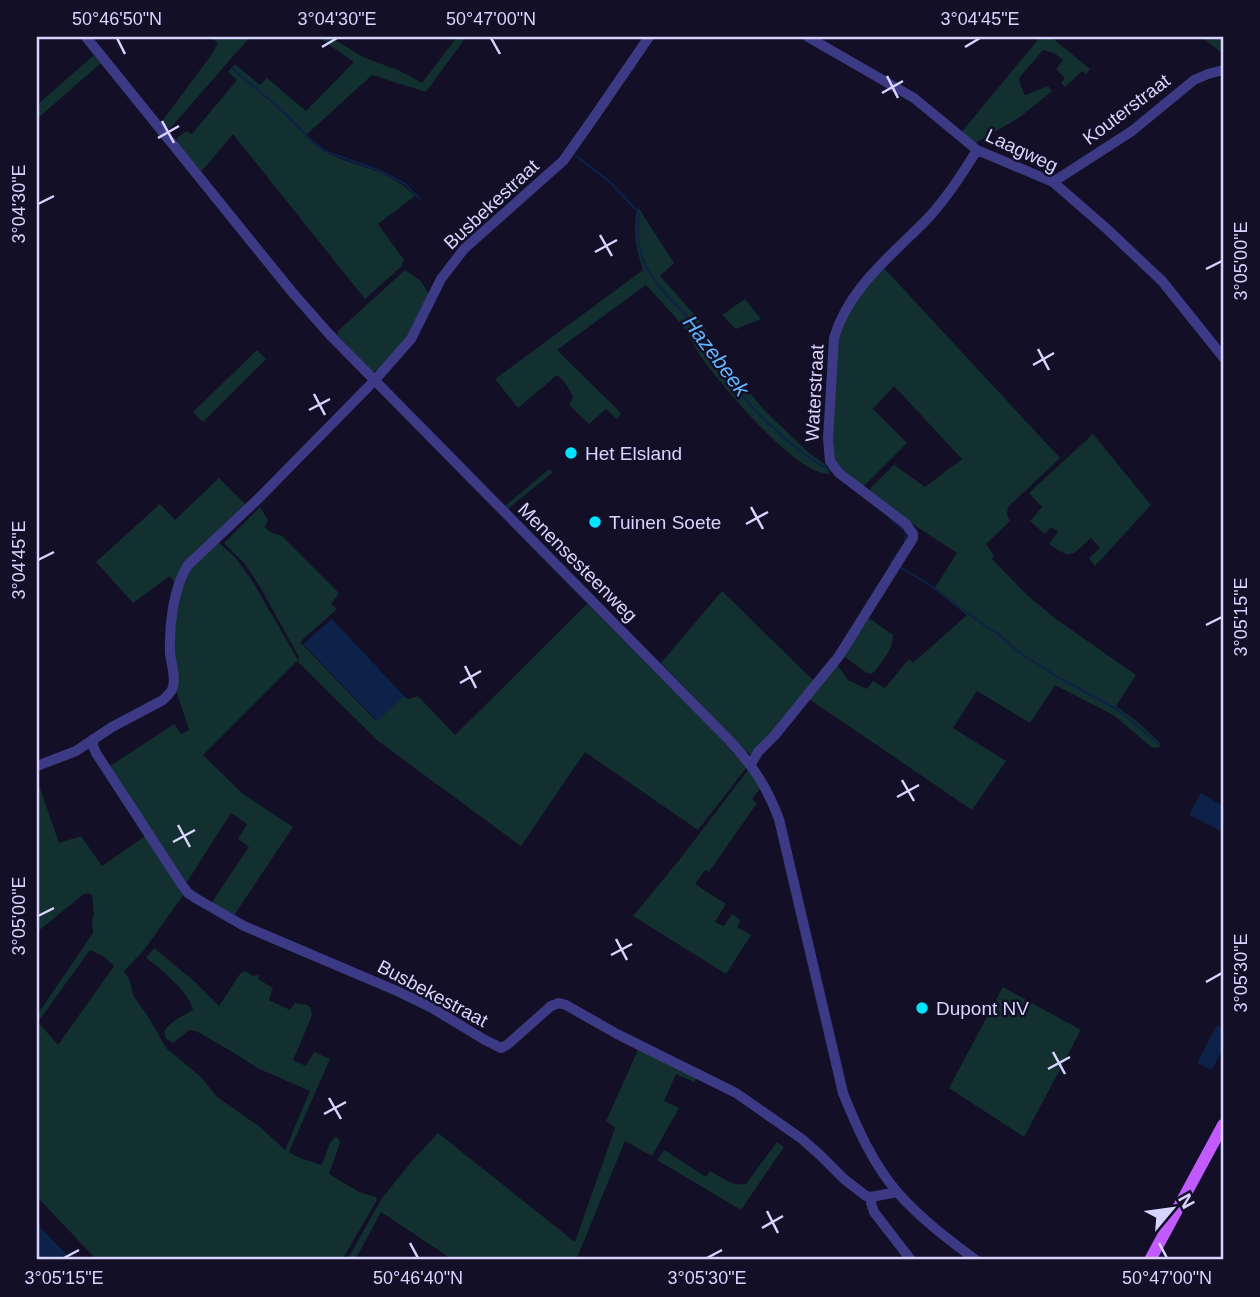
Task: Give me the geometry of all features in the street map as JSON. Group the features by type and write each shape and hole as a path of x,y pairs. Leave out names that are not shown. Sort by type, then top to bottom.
{"main road":[{"path":"1150,1260 1223,1125"}],"street":[{"name":"Menensesteenweg","path":"86,37 292,292 330,335 751,764 779,819 843,1093 855,1124 871,1154 897,1192 935,1230 976,1260"},
{"name":"Busbekestraat","path":"37,766 76,751 169,694 174,685 170,651 173,607 182,574 188,565 257,500 374,381 411,339 441,279 464,249 563,161 649,37"},
{"name":"Laagweg","path":"808,37 914,97 976,150 1053,182 1162,281 1223,357"},
{"name":"Kouterstraat","path":"1053,182 1132,131 1194,80 1223,70"},
{"name":"Waterstraat","path":"751,764 758,752 839,656 912,538 910,528 839,473 830,461 828,439 834,338 841,318 856,293 942,202 976,150"},
{"name":"Busbekestraat","path":"93,739 96,753 182,885 188,893 211,908 244,926 397,991 501,1048 551,1006 559,1003 566,1005 743,1098 802,1139 844,1179 871,1197"},
{"path":"897,1192 871,1197 871,1203 874,1212 911,1260"}],"green space":[{"path":"250,37 167,132 160,124 212,54 218,43 213,39"},
{"path":"318,37 330,37 363,57 400,71 422,83 457,37 466,37 426,92 372,75 305,136 330,154 389,176 415,196 378,224 404,260 403,265 365,299 233,134 201,172 177,143 177,138 186,131 192,134 237,80 228,72 235,64 260,85 267,78 306,111 354,62"},
{"path":"1040,37 1051,37 1090,69 1086,74 1082,71 1065,87 1061,83 1065,78 1056,69 1063,60 1054,53 1043,50 1019,78 1020,84 1025,95 1048,86 1052,91 1020,117 974,144 961,133"},
{"path":"1202,37 1223,37 1223,54"},
{"path":"94,55 101,63 37,119 37,105"},
{"path":"638,207 674,263 660,276 703,324 724,362 765,411 809,453 826,465 829,474 814,470 797,460 760,426 711,370 685,329 646,285 557,350 621,413 617,419 606,409 589,424 569,405 573,397 557,375 518,408 495,379 643,270 636,239"},
{"path":"883,267 1060,458 1008,507 1007,515 1010,521 986,544 994,556 992,559 1027,595 1056,619 1136,675 1116,706 1161,744 1159,747 1151,747 1115,716 1055,685 1030,723 977,691 953,728 1006,761 972,810 809,699 836,663 848,680 867,689 873,681 885,688 909,659 913,663 967,615 934,589 957,553 870,493 871,487 894,465 925,487 962,459 894,386 873,409 907,443 862,488 845,476 831,456 839,329 857,296"},
{"path":"405,270 421,281 429,295 397,351 389,361 372,372 337,334"},
{"path":"745,299 761,319 736,329 722,315"},
{"path":"257,350 266,359 203,422 193,412"},
{"path":"1093,434 1151,505 1095,566 1089,558 1100,548 1091,538 1072,554 1063,553 1049,544 1058,532 1051,527 1045,534 1030,521 1042,507 1029,493"},
{"path":"549,469 553,472 508,509 505,506"},
{"path":"219,478 247,506 176,584 170,576 133,603 96,562 160,504 175,520"},
{"path":"260,507 268,520 264,527 282,536 339,593 331,604 337,609 300,642 376,721 404,696 408,699 418,696 455,735 587,604 747,767 698,830 585,752 521,846 378,741 297,661 203,755 243,794 293,827 233,917 210,905 249,847 238,839 247,824 231,813 185,885 110,766 174,724 181,734 189,730 177,693 174,667 173,641 179,592 183,577 217,541 235,557 253,582 298,660 299,657 260,587 245,564 224,543"},
{"path":"722,591 815,682 754,754 746,751 661,663"},
{"path":"866,616 893,635 887,655 871,674 842,655"},
{"path":"748,770 761,787 752,799 757,803 709,872 705,870 695,884 726,904 715,922 724,926 732,914 740,920 737,927 751,935 726,974 633,916"},
{"path":"40,788 59,843 81,836 102,866 148,834 184,894 144,950 124,971 130,981 133,995 166,1048 201,1077 217,1097 260,1127 285,1150 310,1091 257,1068 196,1031 189,1030 173,1043 166,1039 164,1031 167,1027 193,1010 181,989 146,958 154,948 219,1006 240,974 245,971 253,976 259,975 258,979 273,988 269,1000 290,1010 295,1003 311,1008 312,1016 293,1060 306,1066 314,1052 330,1059 289,1152 320,1165 330,1143 335,1137 338,1138 340,1143 329,1174 359,1192 376,1197 377,1200 342,1260 97,1260 37,1197 37,1015 93,933 94,915 92,895 84,894 37,932 37,789","holes":["90,950 103,956 114,966 58,1045 38,1022"]},
{"path":"1003,987 1081,1030 1024,1137 949,1088"},
{"path":"639,1048 697,1078 694,1082 676,1074 664,1101 679,1108 652,1156 625,1141 576,1260 458,1260 450,1258 381,1212 355,1260 347,1260 382,1198 438,1133 575,1242 615,1128 606,1121"},
{"path":"777,1142 784,1147 741,1210 657,1160 664,1150 706,1177 710,1171 741,1185 746,1184"}],"water":[{"path":"332,619 404,696 377,721 303,644"},
{"path":"1201,793 1223,806 1223,832 1189,815"},
{"path":"1217,1025 1223,1029 1223,1048 1212,1070 1197,1063"},
{"path":"37,1224 72,1260 37,1260"}],"waterway":[{"name":"Hazebeek","path":"233,69 325,151 383,172 405,184 420,199"},
{"name":"Hazebeek","path":"576,156 611,183 639,213 638,240 649,272 688,318 736,388 781,436 833,472"},
{"name":"Hazebeek","path":"890,518 906,532 905,542"},
{"name":"Hazebeek","path":"891,563 902,547"},
{"name":"Hazebeek","path":"900,567 933,587 1020,653 1118,710 1159,744"}],"place":[{"name":"Het Elsland","path":"571,453"},
{"name":"Tuinen Soete","path":"595,522"},
{"name":"Dupont NV","path":"922,1008"}]}
